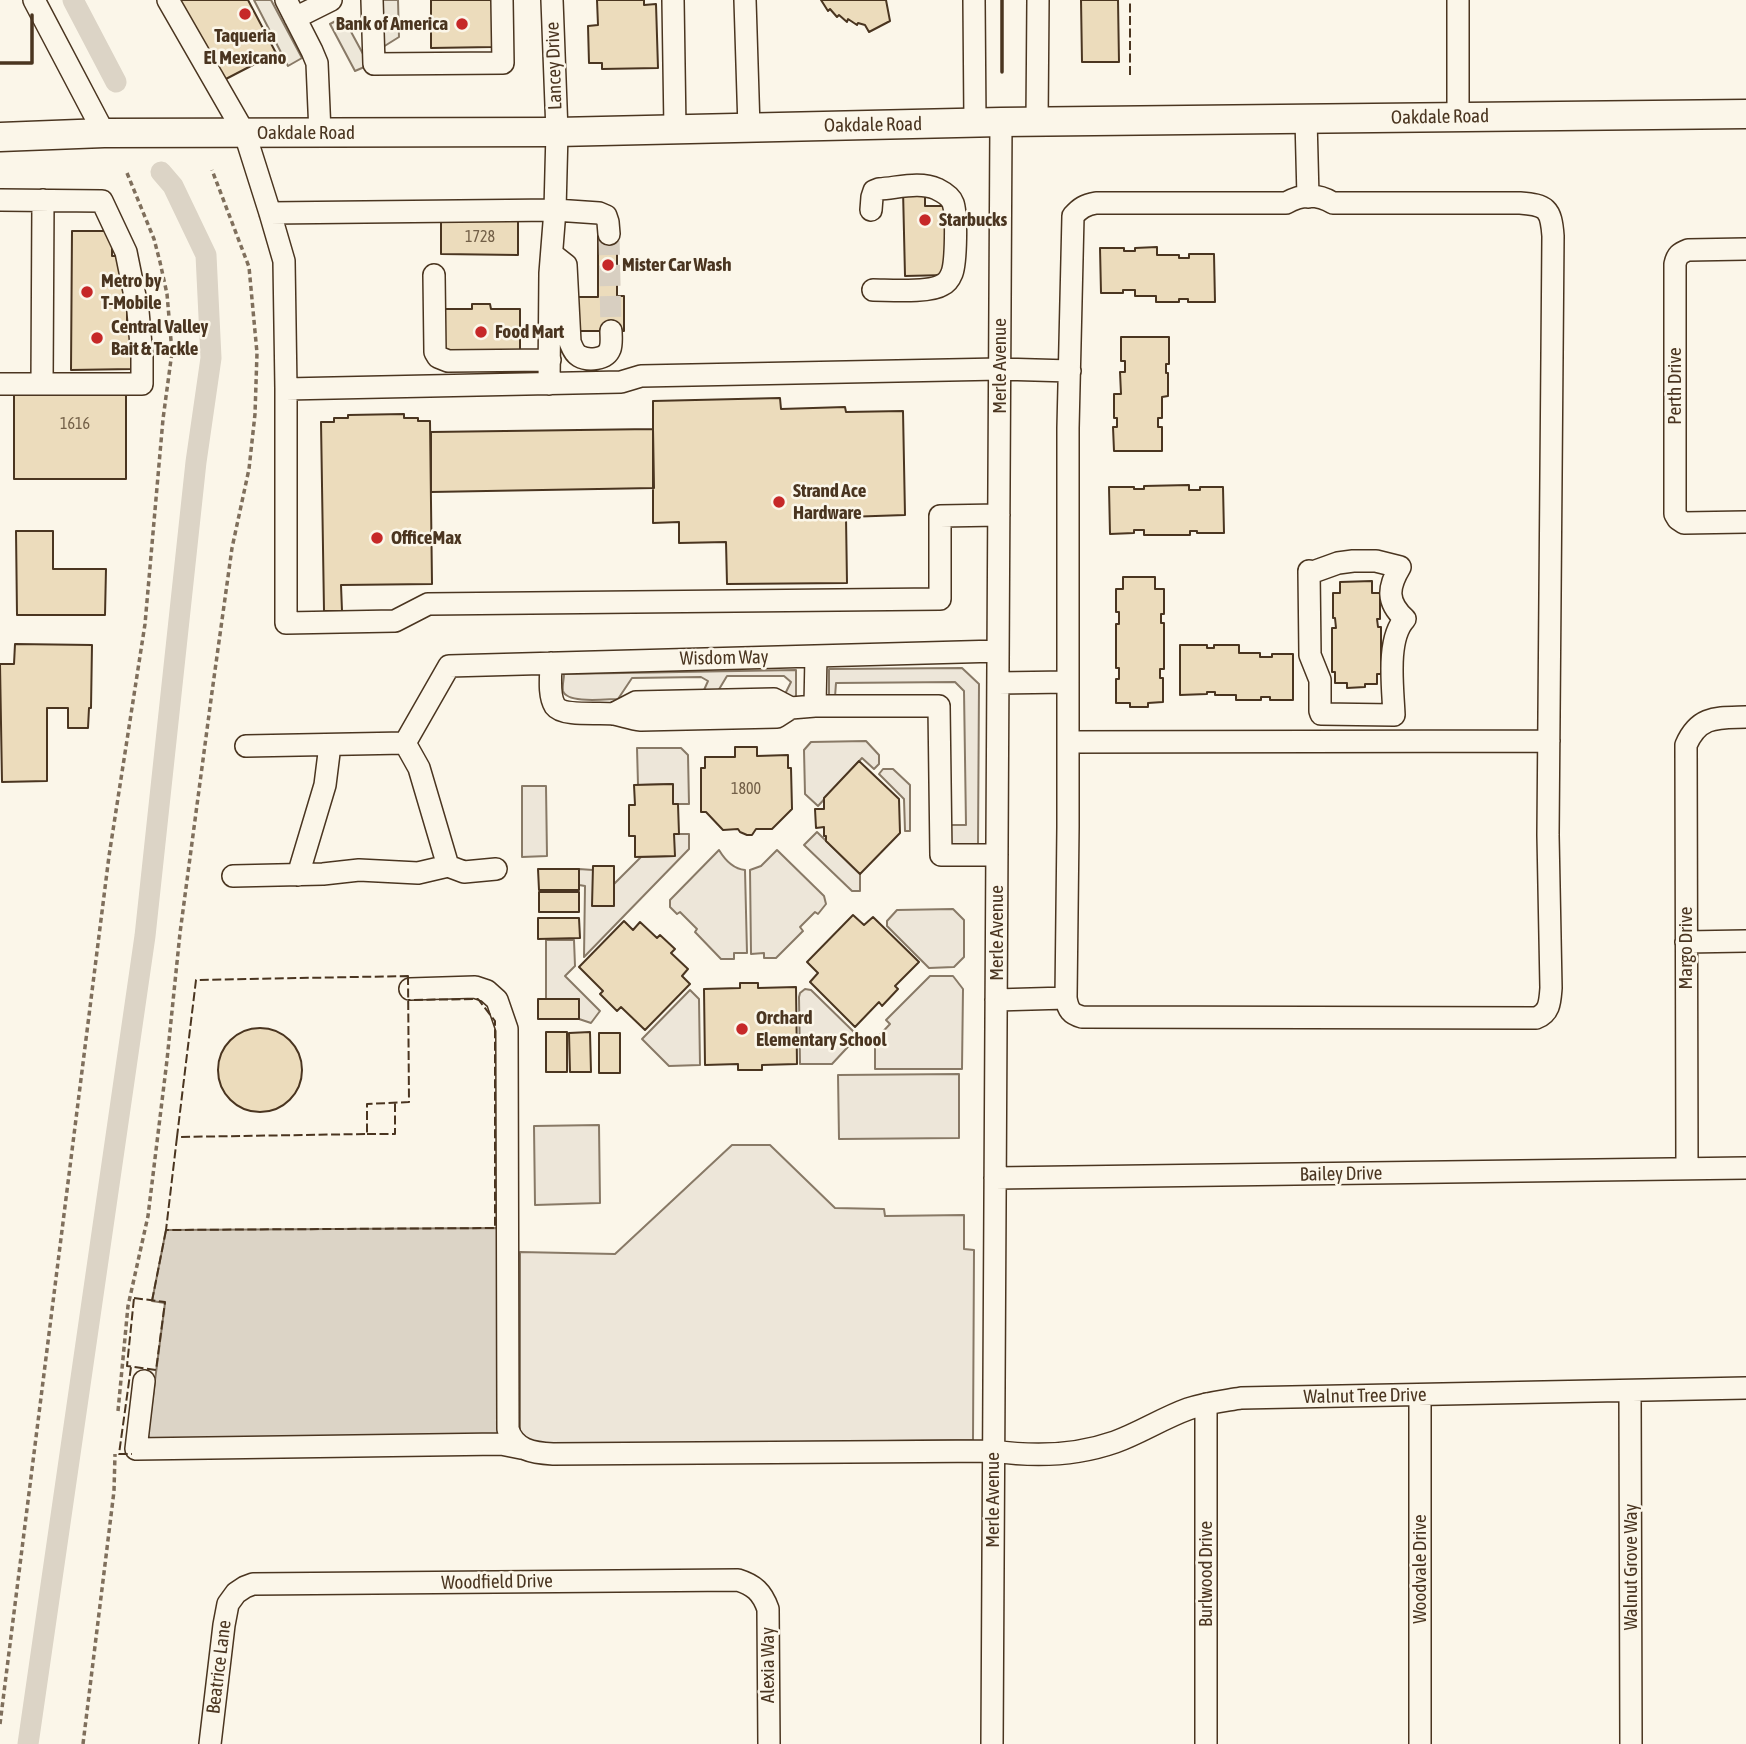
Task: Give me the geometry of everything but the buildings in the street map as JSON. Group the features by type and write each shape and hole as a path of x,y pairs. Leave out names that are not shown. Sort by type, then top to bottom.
{"main road":[{"name":"Oakdale Road","path":"0,137 104,133 557,132 988,122 1746,114"}],"street":[{"path":"34,0 104,133"},
{"path":"168,0 246,134 284,261 286,623 395,621 428,604 940,599 940,516 999,515"},
{"path":"320,133 317,63 290,9 331,0"},
{"path":"372,0 374,64 503,63 502,0"},
{"name":"Lancey Drive","path":"550,384 550,273 557,132 552,0"},
{"path":"673,0 675,129"},
{"path":"746,0 749,128"},
{"name":"Merle Avenue","path":"974,0 988,122 1000,369 992,1744"},
{"path":"1037,122 1038,0"},
{"path":"1458,0 1458,117"},
{"path":"1306,118 1308,197"},
{"path":"872,210 872,197 878,189 920,186 938,189 944,193 950,199 955,212 955,262 952,275 945,284 927,289 873,290"},
{"path":"1296,197 1308,197 1323,197 1333,203 1520,203 1539,205 1547,210 1552,222 1548,835 1551,988 1548,1010 1536,1018 1082,1017 1073,1015 1067,1008 1073,216 1079,209 1096,203 1286,203 1296,197"},
{"path":"0,200 102,201 127,252 138,311 142,357 142,384 0,384"},
{"path":"42,384 43,200"},
{"path":"270,213 555,210 599,213 606,216 609,234"},
{"name":"Perth Drive","path":"1746,249 1688,250 1680,253 1675,264 1675,514 1684,523 1746,522"},
{"path":"552,254 566,265 570,342 573,351 580,357 598,359 610,348 611,331"},
{"path":"434,275 435,352 438,357 449,361 550,360"},
{"path":"286,389 621,382 641,376 1000,369 1070,371"},
{"path":"1353,561 1376,561 1400,567 1392,580 1391,591 1397,612 1405,619 1399,625 1393,653 1394,715 1321,714 1320,711 1320,680 1310,655 1309,570 1313,572 1353,561"},
{"name":"Wisdom Way","path":"405,743 449,666 998,651"},
{"path":"815,706 816,656"},
{"path":"551,663 554,704 559,710 568,713 613,714 641,720 776,717 791,708 815,706 939,706 941,855 997,855"},
{"path":"998,683 1068,682"},
{"name":"Margo Drive","path":"1687,1169 1686,745 1695,729 1705,721 1746,717"},
{"path":"1068,742 1549,741"},
{"path":"246,746 405,743 419,768 448,866"},
{"path":"298,875 325,785 330,745"},
{"path":"233,876 323,874 359,870 418,873 448,866 464,872 496,869"},
{"path":"1686,942 1746,942"},
{"path":"410,989 475,987 487,991 497,1000 507,1029 508,1429 511,1438 521,1448"},
{"path":"996,1000 1066,998"},
{"name":"Bailey Drive","path":"995,1178 1746,1168"},
{"name":"Walnut Tree Drive","path":"144,1381 136,1449 501,1444 553,1454 994,1451 1051,1455 1083,1451 1116,1442 1172,1415 1206,1404 1241,1398 1746,1388"},
{"name":"Walnut Grove Way","path":"1630,1391 1631,1744"},
{"name":"Woodvale Drive","path":"1420,1395 1420,1744"},
{"name":"Burlwood Drive","path":"1206,1404 1206,1744"},
{"name":"Woodfield Drive","path":"236,1592 253,1584 738,1580 758,1590"},
{"name":"Alexia Way","path":"758,1590 768,1609 769,1744"},
{"name":"Beatrice Lane","path":"210,1744 224,1625 228,1605 236,1592"}],"path":[{"path":"118,1421 128,1306 148,1216 180,933 212,692 232,548 249,469 255,414 257,353 249,267 212,170"},
{"path":"0,1724 109,856 145,624 163,419 172,352 167,295 160,262 154,239 127,173"},
{"path":"83,1744 114,1491 116,1447"}],"shaded area":[{"path":"254,0 271,0 302,58 288,66"},
{"path":"382,0 398,0 399,37 383,47"},
{"path":"343,17 369,65 355,71 330,24"},
{"path":"962,668 979,684 978,844 950,844 950,825 966,825 964,691 955,682 836,683 835,697 829,697 829,669"},
{"path":"796,670 796,697 785,694 791,682 784,676 727,676 718,691 704,690 708,681 701,677 632,678 618,699 572,698 563,691 564,674"},
{"path":"866,741 879,755 879,764 874,769 862,758 818,806 805,794 804,750 811,742"},
{"path":"637,748 681,748 688,755 689,804 673,804 672,784 638,785"},
{"path":"883,769 893,769 910,785 910,831 905,831 904,799 879,774"},
{"path":"522,786 546,786 547,856 522,857"},
{"path":"817,832 860,874 860,891 852,891 804,845"},
{"path":"674,834 689,834 689,849 584,957 585,886 579,885 579,869 593,870 593,905 641,857 674,856"},
{"path":"719,850 730,863 745,870 747,953 734,953 734,959 721,959 695,932 697,929 680,912 677,914 670,907 670,900"},
{"path":"777,850 824,896 826,904 818,914 815,912 800,927 803,931 776,958 764,958 764,953 751,954 750,870 761,866"},
{"path":"953,909 964,920 964,957 954,967 929,968 887,926 887,921 897,910"},
{"path":"546,940 574,940 575,966 565,976 600,1011 591,1023 579,1019 579,999 546,999"},
{"path":"930,976 953,976 963,989 962,1069 875,1069 875,1040 890,1024 886,1020"},
{"path":"805,989 811,990 858,1036 832,1064 800,1064 799,997"},
{"path":"690,990 699,999 700,1065 669,1066 642,1039"},
{"path":"959,1074 959,1138 839,1139 838,1075"},
{"path":"599,1125 600,1203 535,1205 534,1126"},
{"path":"732,1145 770,1145 835,1208 884,1209 885,1216 964,1215 964,1249 974,1250 973,1440 535,1445 520,1436 520,1252 615,1254"},
{"path":"501,1228 502,1437 147,1442 165,1303 152,1301 166,1230"}],"waterway":[{"path":"73,0 116,82"},
{"path":"28,1744 145,936 196,462 211,358 206,255 173,186 161,172"}],"tunnel":[{"path":"609,234 611,331"}],"fence":[{"path":"1130,0 1130,75"},
{"path":"408,976 409,1102 367,1104 367,1134 177,1137 196,980 408,976"},
{"path":"177,1137 166,1230 495,1228 495,1021 478,999 408,1000"},
{"path":"367,1134 395,1134 395,1103"},
{"path":"152,1301 166,1230"},
{"path":"134,1298 165,1302 156,1370 127,1366 134,1298"},
{"path":"131,1367 119,1454 132,1454"}],"wall":[{"path":"1002,0 1002,72"},
{"path":"0,63 32,63 32,15"}],"place":[{"name":"Taqueria El Mexicano","path":"245,14"},
{"name":"Bank of America","path":"462,24"},
{"name":"Starbucks","path":"925,220"},
{"name":"Mister Car Wash","path":"608,265"},
{"name":"Metro by T-Mobile","path":"87,292"},
{"name":"Food Mart","path":"481,332"},
{"name":"Central Valley Bait & Tackle","path":"97,338"},
{"name":"Strand Ace Hardware","path":"779,502"},
{"name":"OfficeMax","path":"377,538"},
{"name":"Orchard Elementary School","path":"742,1029"}]}
